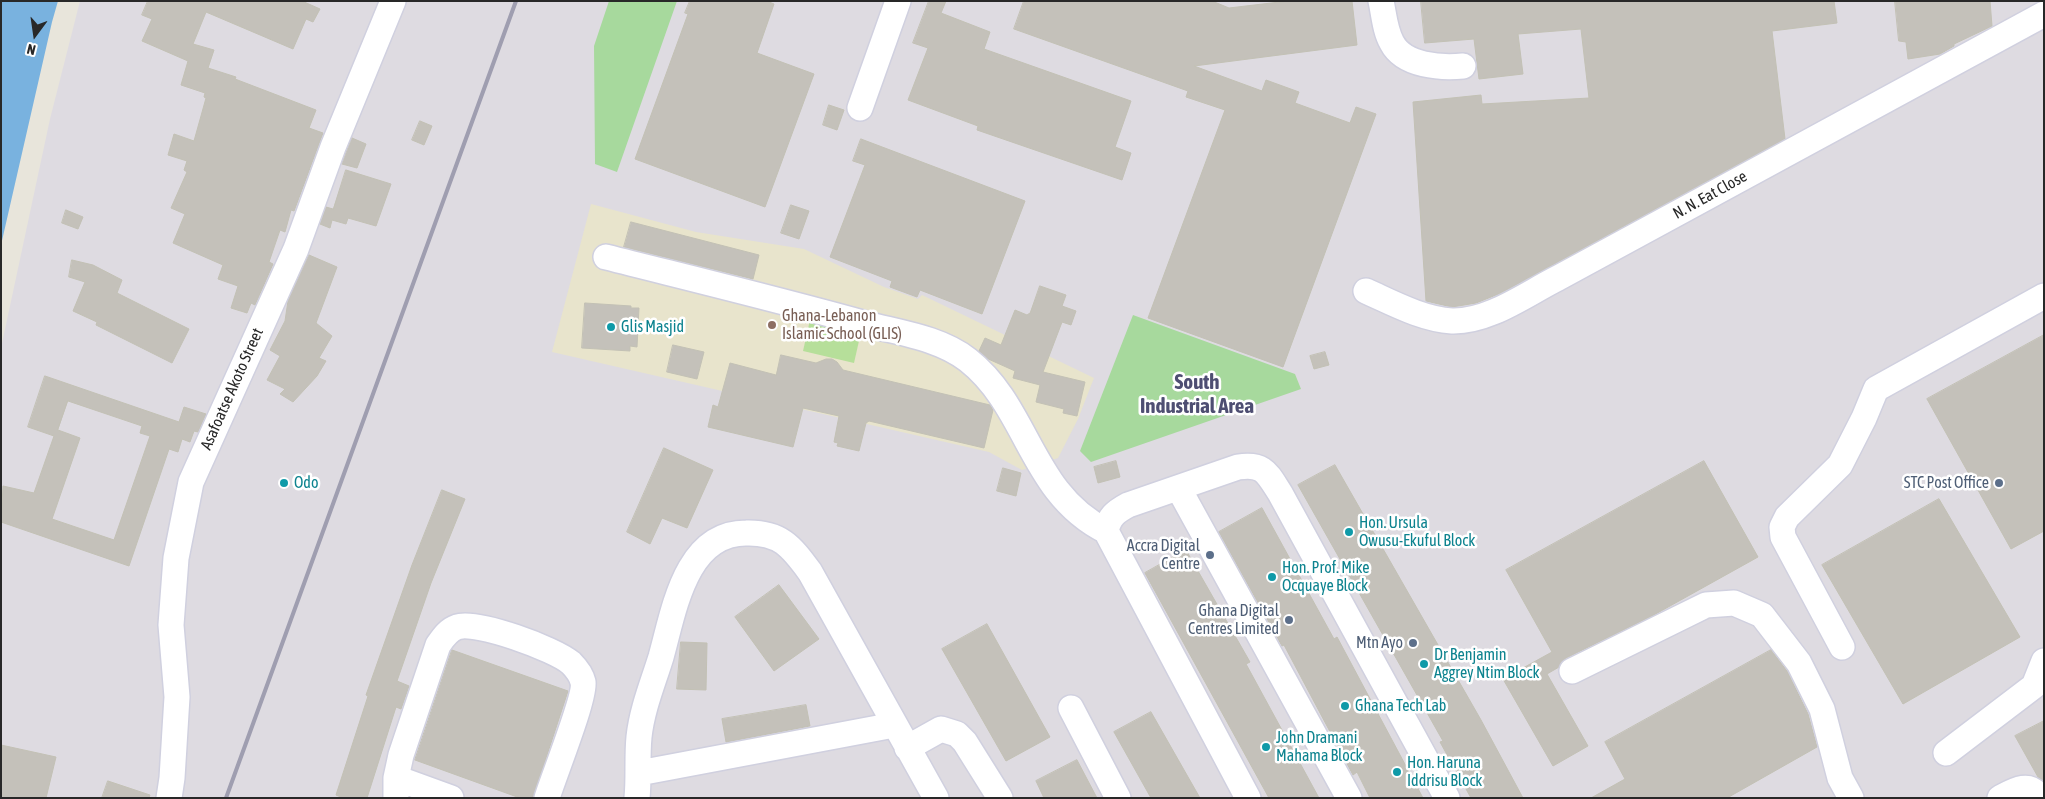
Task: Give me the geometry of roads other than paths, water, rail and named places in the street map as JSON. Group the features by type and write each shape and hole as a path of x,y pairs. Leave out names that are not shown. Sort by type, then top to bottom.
{"street":[{"name":"Asafoatse Akoto Street","path":"169,798 177,697 171,625 176,558 191,482 296,249 333,147 393,1"},
{"path":"860,108 898,1"},
{"path":"1382,1 1392,44 1401,54 1431,66 1463,66"},
{"name":"N. N. Eat Close","path":"1366,291 1430,317 1453,321 1479,317 1558,278 2044,14"},
{"path":"606,257 836,316 952,349 970,362 992,385 1050,483 1072,509 1106,531 1248,798"},
{"path":"1842,647 1783,537 1782,527 1787,517 1840,465 1876,390 2044,296"},
{"path":"1106,531 1109,519 1116,511 1143,499 1179,489 1238,467 1253,465 1262,468 1269,475 1288,507 1447,798"},
{"path":"1179,489 1349,798"},
{"path":"637,798 639,737 643,713 674,608 696,560 706,548 729,534 753,533 772,536 785,542 796,552 824,597 936,798"},
{"path":"1572,671 1706,605 1734,603 1762,615 1799,663 1822,710 1840,778 1851,798"},
{"path":"451,798 396,788 438,645 447,633 457,627 471,626 508,635 547,649 570,662 580,674 583,693 547,798"},
{"path":"1946,754 2034,686 2044,661"},
{"path":"1071,708 1118,798"},
{"path":"639,773 894,725"},
{"path":"907,748 941,729 957,734 965,742 1000,798"},
{"path":"2000,798 2020,788 2030,789 2039,798"}],"water":[{"path":"1,1 58,1 1,245"}],"railway":[{"path":"226,798 516,1"}],"place":[{"name":"Ghana-Lebanon Islamic School (GLIS)","path":"772,325"},
{"name":"Glis Masjid","path":"611,327"},
{"name":"Odo","path":"284,483"},
{"name":"STC Post Office","path":"1999,483"},
{"name":"Hon. Ursula Owusu-Ekuful Block","path":"1349,532"},
{"name":"Accra Digital Centre","path":"1210,555"},
{"name":"Hon. Prof. Mike Ocquaye Block","path":"1272,577"},
{"name":"Ghana Digital Centres Limited","path":"1289,620"},
{"name":"Mtn Ayo","path":"1413,643"},
{"name":"Dr Benjamin Aggrey Ntim Block","path":"1424,664"},
{"name":"Ghana Tech Lab","path":"1345,706"},
{"name":"John Dramani Mahama Block","path":"1266,747"},
{"name":"Hon. Haruna Iddrisu Block","path":"1397,772"}],"district":[{"name":"South Industrial Area","path":"1197,394"}]}
